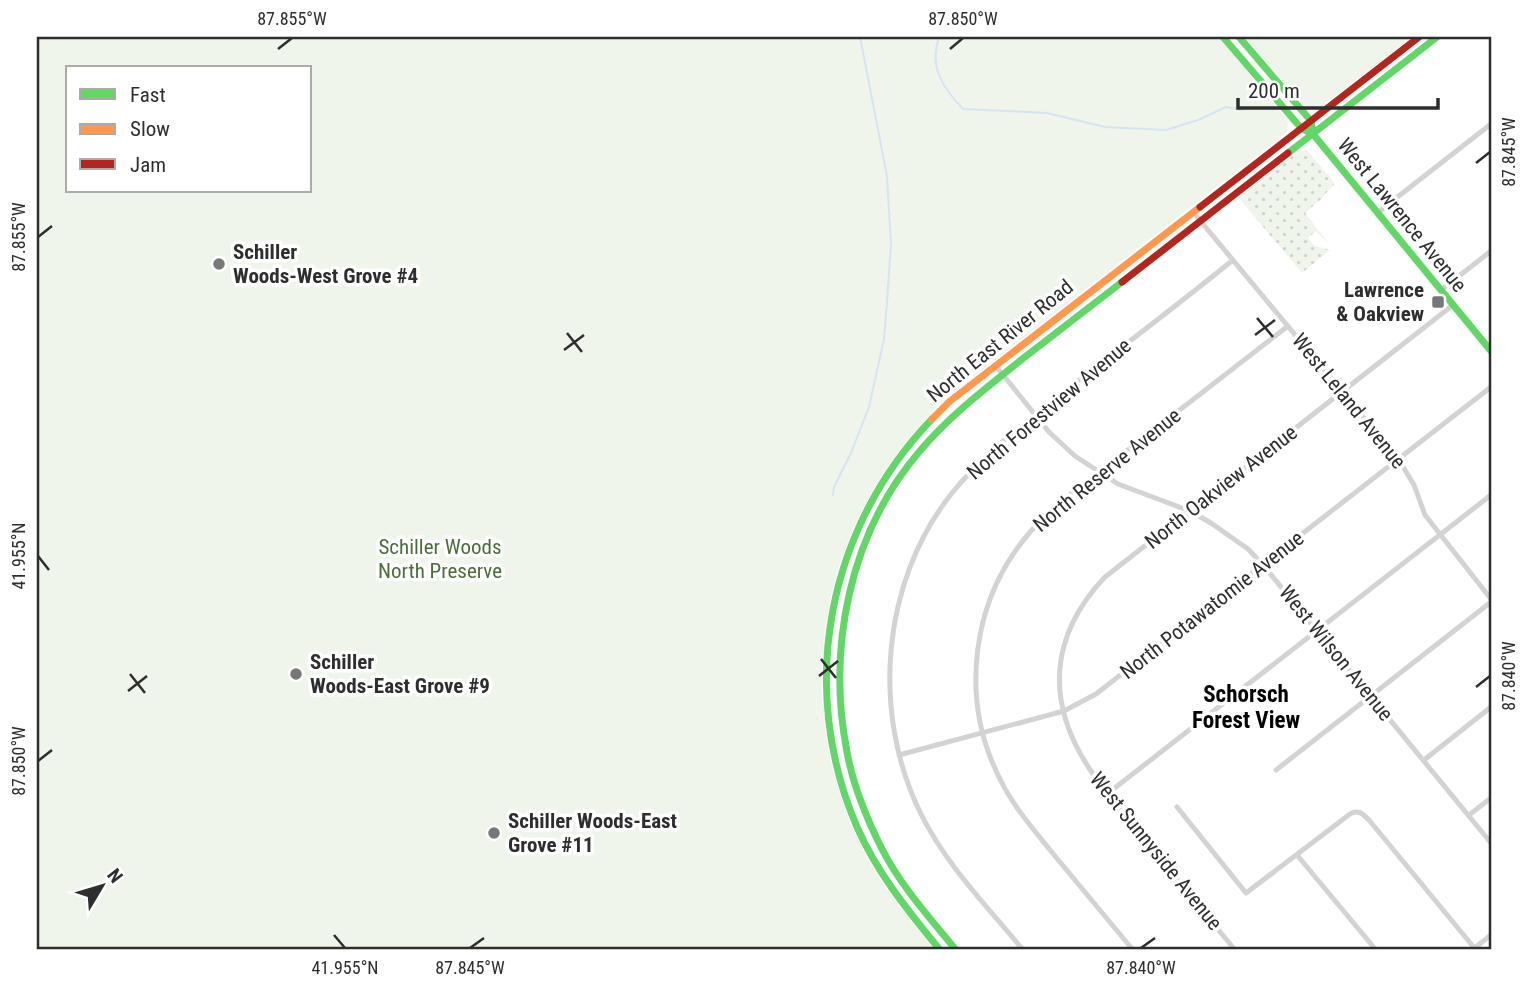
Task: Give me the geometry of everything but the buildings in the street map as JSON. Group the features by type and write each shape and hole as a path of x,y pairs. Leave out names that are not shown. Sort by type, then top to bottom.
{"main road":[{"path":"1223,37 1301,128 1313,134"},
{"path":"1239,37 1311,121 1313,134"},
{"name":"North East River Road","path":"940,950 890,886 868,849 857,826 838,770 829,725 827,659 832,615 841,573 868,506 904,451 949,402 1419,37"},
{"name":"North East River Road","path":"956,950 919,906 880,847 851,773 842,727 838,667 843,623 866,540 883,505 913,459 964,405 1437,37"},
{"name":"West Lawrence Avenue","path":"1313,134 1491,351"}],"street":[{"path":"1377,213 1491,124"},
{"name":"West Leland Avenue","path":"1193,211 1399,460 1414,485 1425,515 1491,600"},
{"path":"1441,290 1491,251"},
{"name":"North Forestview Avenue","path":"1023,950 948,858 934,836 921,813 899,755 894,727 891,646 895,620 910,570 929,527 951,494 989,454 1233,260"},
{"name":"North Oakview Avenue","path":"1064,711 1059,679 1067,635 1082,604 1105,577 1453,305"},
{"name":"North Reserve Avenue","path":"1133,950 1015,806 994,768 982,733 977,701 975,663 982,624 997,582 1030,532 1099,472 1288,326"},
{"name":"West Wilson Avenue","path":"995,365 1035,415 1074,457 1132,490 1190,511 1212,523 1263,565 1491,843"},
{"name":"North Potawatomie Avenue","path":"899,755 1064,711 1109,686 1491,387"},
{"path":"1107,794 1491,495"},
{"path":"1276,770 1491,600"},
{"path":"1424,760 1491,707"},
{"name":"West Sunnyside Avenue","path":"1064,711 1083,758 1107,794 1235,950"},
{"path":"1469,816 1491,798"},
{"path":"1177,807 1246,894 1354,811 1359,812 1369,820 1474,950 1491,935"},
{"path":"1297,855 1376,950"}],"green space":[{"name":"Schiller Woods North Preserve","path":"37,37 1218,37 1285,117 1288,122 1287,132 950,395 907,441 872,492 846,548 829,606 822,665 825,726 838,787 868,860 894,900 934,950 37,950"},
{"path":"1245,37 1412,37 1322,106 1309,108 1301,103"},
{"path":"1307,150 1335,183 1305,213 1329,244 1316,231 1308,238 1315,246 1330,250 1302,273 1238,197 1298,152"}],"waterway":[{"path":"833,495 834,487 869,407 884,339 891,244 887,176 860,37"},
{"path":"939,37 936,48 939,76 963,109 1047,113 1105,127 1166,130 1198,120 1226,107 1243,110"}],"traffic: fast":[{"path":"1223,37 1301,128 1313,134 1491,351"},
{"path":"1239,37 1311,121 1313,134"},
{"path":"1288,153 1437,37"},
{"path":"956,950 889,861 875,836 853,777 841,713 840,673 849,594 875,519 895,484 919,452 981,392 1122,282"},
{"path":"932,419 896,462 868,509 846,559 833,612 827,666 829,720 839,774 857,827 884,876 940,950"}],"traffic: slow":[{"path":"932,419 949,402 1200,207"}],"traffic: jam":[{"path":"1200,207 1419,37"},
{"path":"1122,282 1288,153"}],"place":[{"name":"Schiller Woods-West Grove #4","path":"219,264"},
{"name":"Lawrence & Oakview","path":"1438,302"},
{"name":"Schiller Woods-East Grove #9","path":"296,674"},
{"name":"Schiller Woods-East Grove #11","path":"494,833"}],"district":[{"name":"Schorsch Forest View","path":"1246,707"}]}
